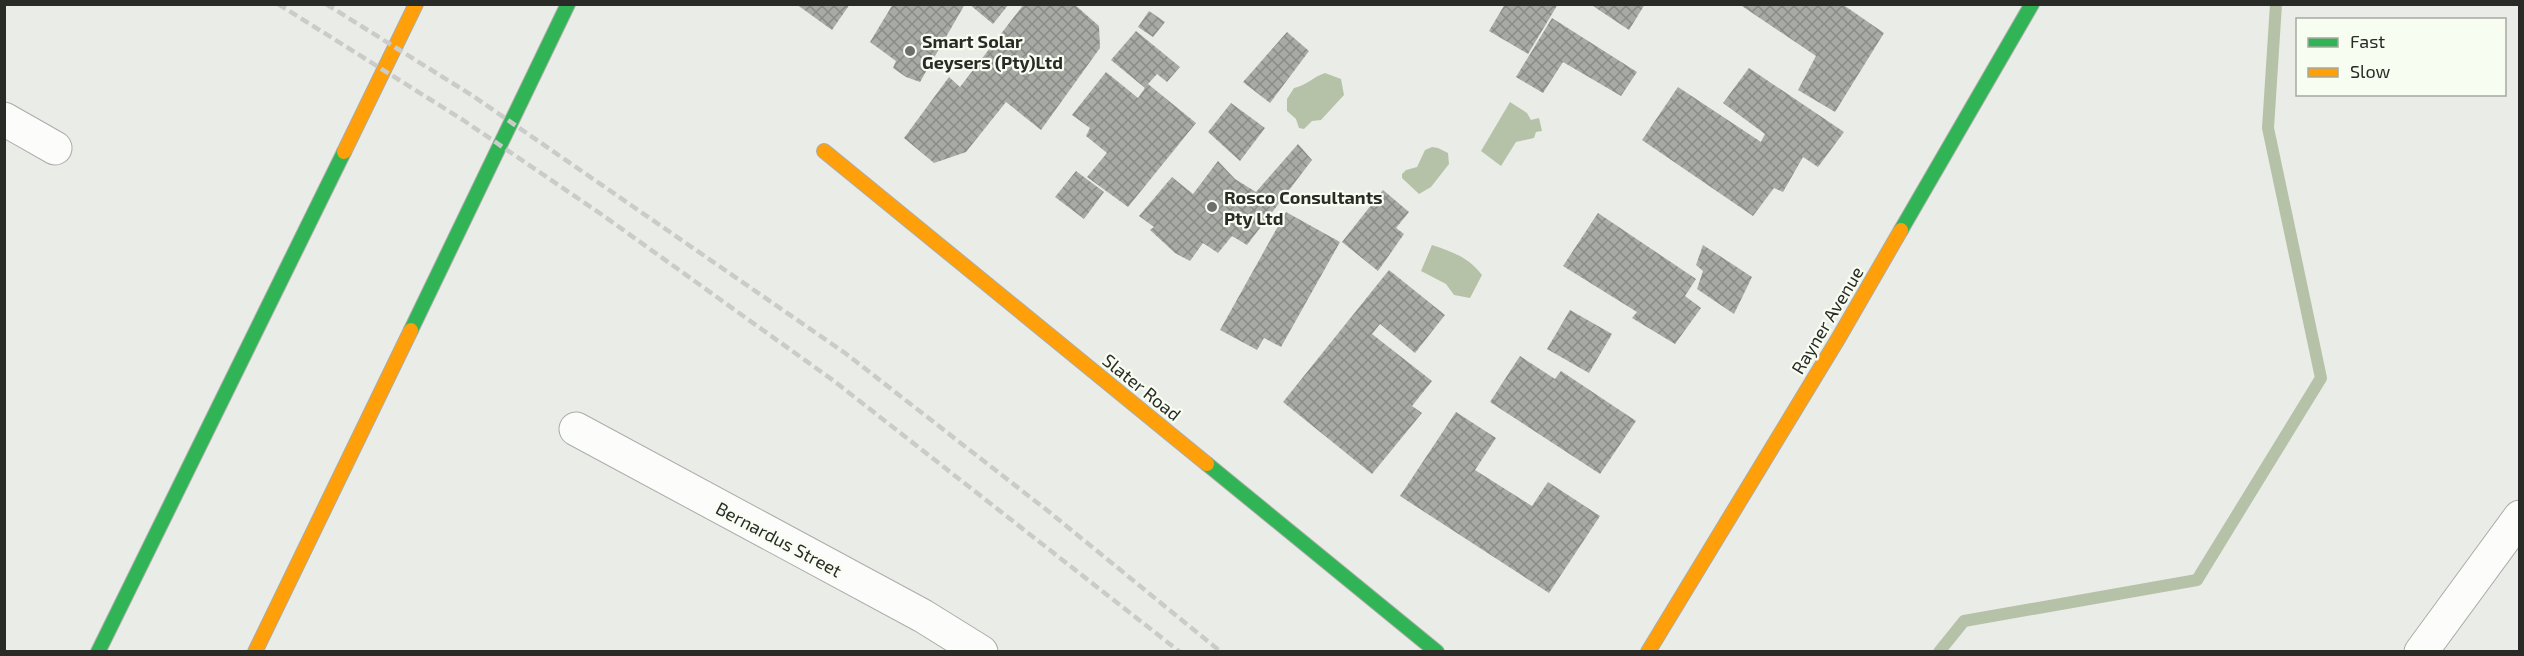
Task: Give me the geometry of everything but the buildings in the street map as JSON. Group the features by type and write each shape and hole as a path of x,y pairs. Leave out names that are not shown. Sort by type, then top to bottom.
{"main road":[{"path":"98,651 416,4"},
{"path":"255,651 568,4"},
{"name":"Rayner Avenue","path":"1648,651 1838,339 2024,7"},
{"name":"Slater Road","path":"824,151 1437,651"}],"street":[{"path":"4,119 55,148"},
{"name":"Bernardus Street","path":"576,429 923,616 981,651"},
{"path":"2421,651 2520,517"}],"shaded area":[{"path":"1325,73 1341,79 1344,95 1321,120 1312,121 1304,129 1299,128 1296,119 1287,111 1287,99 1294,88"},
{"path":"1510,102 1527,113 1531,120 1539,118 1542,131 1536,132 1534,138 1516,142 1501,166 1481,151"},
{"path":"1432,147 1448,153 1449,164 1431,187 1419,194 1402,178 1402,174 1406,170 1417,167 1425,150"},
{"path":"1432,245 1460,256 1482,275 1470,298 1454,295 1446,284 1421,271"}],"waterway":[{"path":"1939,652 1964,621 2197,580 2321,378 2268,128 2276,4"}],"railway":[{"path":"278,4 463,120 601,214 834,381 1180,652"},
{"path":"326,4 473,96 845,353 1048,511 1221,652"}],"traffic: fast":[{"path":"411,330 568,4"},
{"path":"1901,230 2032,4"},
{"path":"98,652 344,152"},
{"path":"1207,464 1437,652"}],"traffic: slow":[{"path":"344,152 416,4"},
{"path":"824,151 1207,464"},
{"path":"1648,652 1838,339 1901,230"},
{"path":"255,652 411,330"}],"place":[{"name":"Smart Solar Geysers (Pty)Ltd","path":"910,51"},
{"name":"Rosco Consultants Pty Ltd","path":"1212,207"}]}
